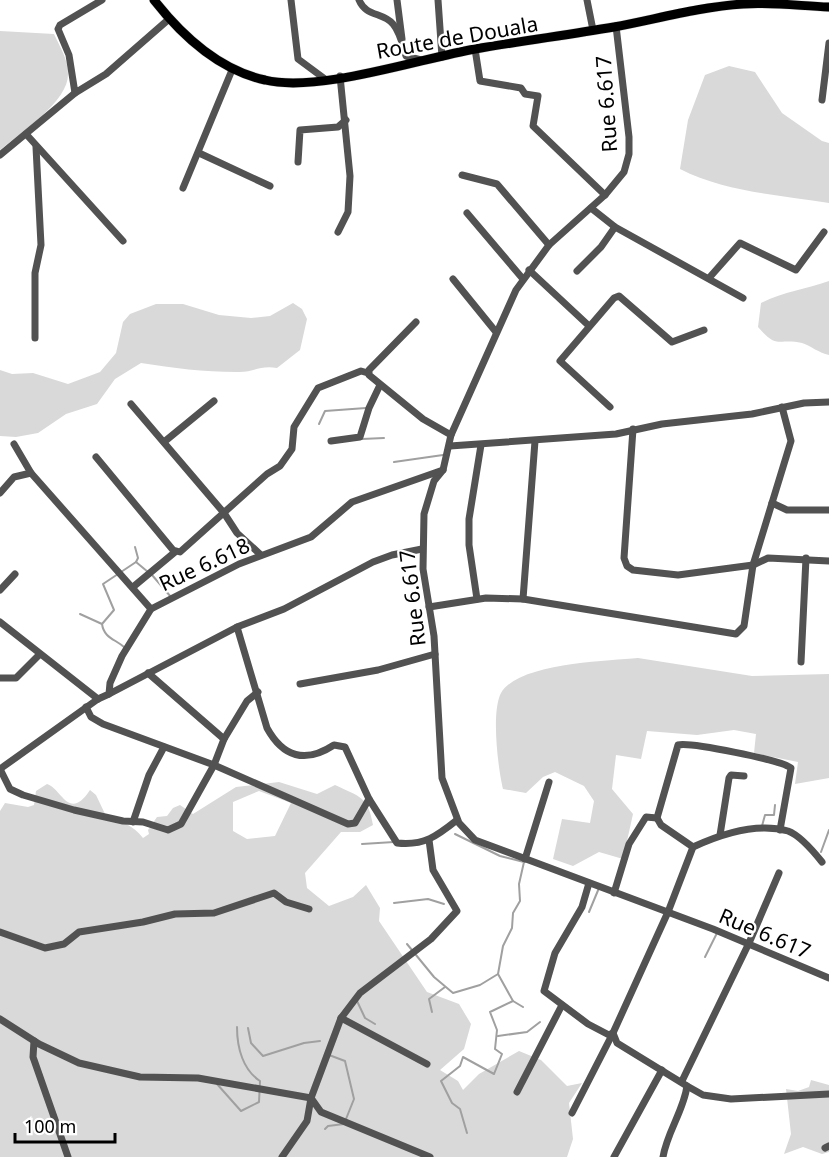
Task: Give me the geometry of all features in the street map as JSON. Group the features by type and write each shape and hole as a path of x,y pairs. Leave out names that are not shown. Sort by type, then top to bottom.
{"highway":[{"name":"Route de Douala","path":"154,0 169,19 202,50 232,70 284,83 325,79 475,49 616,26 704,8 745,3 829,7"}],"street":[{"path":"75,93 69,55 58,29 60,25 102,0"},
{"path":"291,0 298,59 325,79"},
{"path":"359,0 366,11 387,19 395,26 406,56 421,60"},
{"path":"397,0 402,44"},
{"path":"438,0 442,57"},
{"path":"587,0 593,30"},
{"path":"0,155 75,93 106,74 169,19"},
{"name":"Rue 6.617","path":"616,26 629,154 624,172 605,195 549,245 523,279 496,332 451,435 443,470 434,481 424,514 422,549 435,654 442,778 457,820 464,831 475,840 749,943 829,978"},
{"path":"822,99 829,43"},
{"path":"475,49 480,81 521,88 525,94 538,96 533,126 605,195"},
{"path":"183,188 232,70"},
{"path":"338,232 350,202 346,120 340,76"},
{"path":"298,162 300,130 338,127 346,120"},
{"path":"26,134 123,241"},
{"path":"35,338 35,273 41,245 36,147"},
{"path":"199,153 270,186"},
{"path":"462,175 497,184 549,245"},
{"path":"591,208 615,227 743,298"},
{"path":"467,213 523,279"},
{"path":"577,271 602,247 615,227"},
{"path":"709,278 737,244 743,243 796,270 824,232"},
{"path":"529,270 588,326"},
{"path":"453,279 496,332"},
{"path":"610,408 560,361 614,298 619,296 672,342 704,330"},
{"path":"368,373 416,322"},
{"path":"133,587 175,552 180,552 267,474 280,466 292,449 294,427 318,388 361,371 368,373 423,419 451,435"},
{"path":"331,441 361,436 369,408 380,385"},
{"path":"164,442 214,401"},
{"path":"450,446 616,434 633,429 829,402"},
{"path":"131,404 224,513 237,533 261,555"},
{"path":"429,607 477,599 523,599 736,634 744,626 753,565 791,441 782,408"},
{"path":"633,429 624,558 627,566 633,570 678,575 753,565 768,558 806,558 829,561"},
{"path":"523,599 535,441"},
{"path":"14,444 31,473 151,609"},
{"path":"477,599 469,545 469,519 481,445"},
{"path":"96,457 175,552"},
{"name":"Rue 6.618","path":"109,694 110,683 122,656 151,609 211,577 261,555 311,537 352,502 443,470"},
{"path":"0,493 14,477 31,473"},
{"path":"772,503 788,510 829,510"},
{"path":"258,692 247,701 224,739 214,765 181,824 168,830 74,810 23,795 10,789 0,769 98,699 237,627 284,609 373,562 392,555 422,549"},
{"path":"801,662 806,558"},
{"path":"0,590 15,574"},
{"path":"0,622 39,655 98,699"},
{"path":"237,627 267,728 274,741 286,751 300,755 320,754 334,745 345,747 369,799 397,843 416,844 429,840 457,820"},
{"path":"300,684 378,670 435,654"},
{"path":"0,678 16,678 39,655"},
{"path":"148,673 224,739"},
{"path":"86,707 91,717 103,724 214,765 348,824 355,822 369,799"},
{"path":"657,818 675,747 682,744 780,763 791,768 780,830"},
{"path":"133,822 149,775 164,747"},
{"path":"720,835 729,778 731,775 744,776"},
{"path":"525,859 549,782"},
{"path":"614,893 629,844 646,817 657,818 662,825 693,847"},
{"path":"572,1113 668,912 693,847 720,835 754,828 780,830 790,832 822,862"},
{"path":"282,1157 307,1121 311,1098 341,1018 360,993 431,939 457,911 433,870 429,840"},
{"path":"663,1157 684,1083 779,873"},
{"path":"589,883 582,907 555,953 544,991 588,1024 609,1035 612,1033"},
{"path":"0,932 45,948 64,944 79,932 143,922 175,914 214,913 274,892 286,902 309,909"},
{"path":"517,1092 562,1005"},
{"path":"341,1018 427,1064"},
{"path":"0,1019 34,1041 79,1063 140,1077 198,1078 311,1098 321,1112 430,1157"},
{"path":"612,1033 617,1042 703,1095 731,1099 829,1094"},
{"path":"34,1041 33,1057 68,1157"},
{"path":"614,1157 662,1070"}],"shaded area":[{"path":"0,31 54,34 65,58 68,74 61,95 31,126 0,150"},
{"path":"729,66 755,72 782,113 822,141 829,143 829,203 734,188 697,177 680,169 688,120 705,75"},
{"path":"829,281 829,355 802,343 774,341 758,327 761,303"},
{"path":"293,303 302,309 307,319 300,350 277,368 224,372 141,363 115,379 97,404 66,414 38,433 16,437 0,436 0,370 12,374 33,373 68,384 100,372 116,353 123,322 130,314 156,304 183,304 219,315 251,318 270,316"},
{"path":"638,658 752,676 829,674 829,778 795,784 798,762 754,753 756,734 734,730 697,735 647,731 641,759 616,755 612,789 633,814 623,859 599,852 573,866 553,859 562,819 590,823 594,801 584,786 555,772 543,777 526,793 503,789 496,726 496,713 501,693 510,683 525,675 544,670 586,662"},
{"path":"279,782 317,794 335,785 362,799 371,815 373,825 360,832 341,832 305,873 307,888 329,906 353,897 366,885 380,908 379,921 427,992 459,1004 471,1024 464,1049 440,1070 458,1081 463,1090 479,1074 519,1051 541,1060 567,1086 582,1083 569,1103 573,1139 567,1157 0,1157 0,811 5,803 28,807 34,805 36,791 47,784 71,803 77,803 83,799 90,790 96,795 106,816 131,827 143,838 149,834 148,830 157,817 167,816 173,808 180,805 193,814 236,787","holes":["259,791 291,803 275,836 247,839 233,831 233,802"]},
{"path":"811,1080 829,1085 829,1152 822,1154 803,1147 784,1154 791,1134 786,1089 798,1091 809,1087"}],"waterway":[{"path":"319,424 325,411 366,408"},
{"path":"362,439 384,438"},
{"path":"394,462 443,455"},
{"path":"135,547 138,558 136,562"},
{"path":"136,562 148,572"},
{"path":"102,624 114,610 103,584 136,562"},
{"path":"152,575 171,597"},
{"path":"80,614 102,624 107,635 124,647"},
{"path":"762,826 765,815 774,815 775,805"},
{"path":"821,852 829,830"},
{"path":"407,944 434,977 453,993 480,985 498,974 503,946 512,928 513,913 520,901 519,884 524,862 500,856 455,834"},
{"path":"362,844 394,842"},
{"path":"589,912 599,888"},
{"path":"394,903 428,899 444,904"},
{"path":"705,957 717,933"},
{"path":"498,974 513,1001 523,1007"},
{"path":"432,1012 429,999 445,987"},
{"path":"357,1001 365,1018 375,1024"},
{"path":"467,1133 460,1109 452,1103 441,1081 460,1066 463,1057 494,1074 502,1054 495,1049 497,1030 490,1012 513,1001"},
{"path":"498,1036 527,1032 540,1022"},
{"path":"217,1084 241,1111 259,1102 260,1081 249,1071 242,1058 237,1027"},
{"path":"248,1028 251,1043 263,1056 304,1043 320,1041"},
{"path":"325,1129 328,1126 344,1124 354,1099 345,1061 329,1055"}]}
